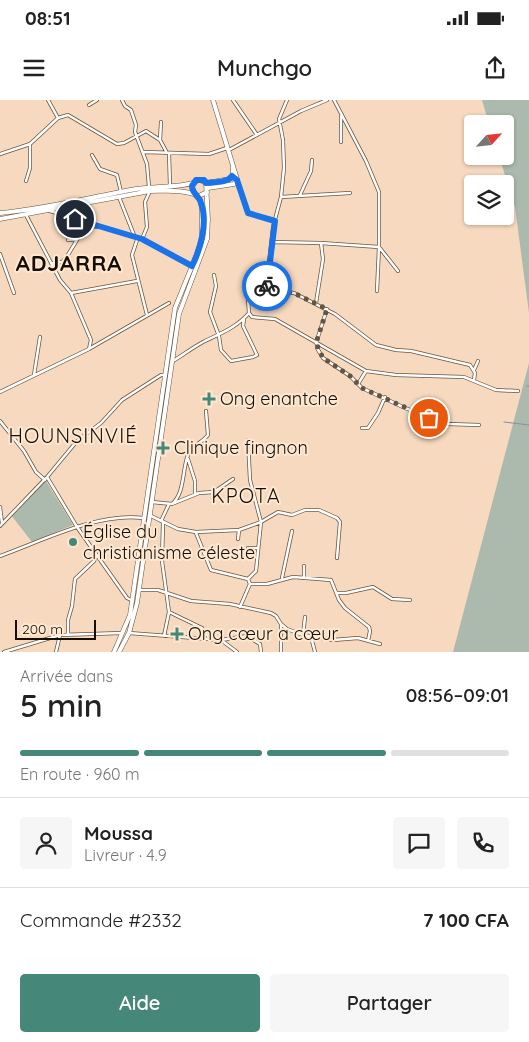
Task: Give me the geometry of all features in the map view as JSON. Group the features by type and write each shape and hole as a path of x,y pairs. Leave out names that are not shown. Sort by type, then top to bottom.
{"main road":[{"path":"207,188 234,184 237,180 234,162 213,100"},
{"path":"0,219 50,211 150,189 170,190 202,196 207,188 232,176 234,162"},
{"path":"0,213 34,209 121,192 193,183 200,180 207,188 207,239 204,251 182,302 139,590 130,633 119,652"},
{"path":"114,652 130,615 175,308 200,244 203,226 202,204 192,188 193,183"}],"street":[{"path":"48,100 58,118"},
{"path":"89,105 97,100"},
{"path":"122,100 125,106 131,110 136,125 135,132 147,164 150,189 145,202 147,227 142,239"},
{"path":"233,100 257,135"},
{"path":"266,289 284,168 283,140 279,115 287,100"},
{"path":"143,152 209,154 229,149 322,101 328,100"},
{"path":"334,100 366,161 379,192 377,291"},
{"path":"340,142 341,114"},
{"path":"0,154 30,144 58,118 68,115 117,144 137,137 146,131 160,140 168,152 170,186"},
{"path":"160,140 161,122"},
{"path":"26,181 30,168 30,144"},
{"path":"92,154 100,169 117,175 121,192"},
{"path":"300,196 311,171 312,160"},
{"path":"232,176 237,180 248,213 275,221"},
{"path":"281,196 350,194"},
{"path":"119,197 136,236 132,254 137,281 147,315"},
{"path":"50,211 99,227 136,236 192,266"},
{"path":"26,215 53,263 60,280 71,293 91,340 89,349"},
{"path":"53,263 62,262 66,258 73,250 76,239 85,227 99,227"},
{"path":"68,240 76,239"},
{"path":"272,242 379,247 398,270"},
{"path":"316,303 323,259 321,243"},
{"path":"0,254 14,294"},
{"path":"214,275 216,286 210,312 219,336 221,350 231,361 255,356 256,353 242,326 244,319"},
{"path":"71,293 137,281"},
{"path":"173,361 194,347 219,336 249,314 249,298 246,286"},
{"path":"249,298 266,289 294,293 327,309 376,346 423,353 470,365 474,370"},
{"path":"0,392 89,349 169,303"},
{"path":"327,309 316,343 316,348 323,358 358,384 408,410 439,422 479,425"},
{"path":"249,314 252,317 275,319 366,371 396,375 464,377 496,390 518,392"},
{"path":"34,375 40,338"},
{"path":"91,340 99,343"},
{"path":"474,380 474,370 478,361"},
{"path":"358,384 366,371"},
{"path":"1,524 46,478 77,441 101,423 122,400 160,375 165,375"},
{"path":"362,428 368,428 378,413 385,397"},
{"path":"164,636 169,612 162,561 162,522 171,504 179,496 188,457 194,446 207,437 206,411"},
{"path":"0,421 24,451 36,472 46,478 96,555 127,598 131,600"},
{"path":"248,440 250,480 261,522 256,570 248,578"},
{"path":"188,457 196,481 195,494"},
{"path":"151,501 171,504 195,494 214,492 233,479"},
{"path":"0,507 1,524"},
{"path":"150,515 162,522 187,531 196,532 240,530 261,522 278,512 292,515 305,510 311,510 331,514 340,522 337,558"},
{"path":"0,556 77,527 108,520 143,518"},
{"path":"238,539 240,530"},
{"path":"196,532 211,570 248,578"},
{"path":"282,578 292,532"},
{"path":"248,548 258,548"},
{"path":"68,634 68,620 72,606 75,579 94,561 96,555"},
{"path":"304,566 304,577"},
{"path":"250,584 267,584 282,578 304,577 331,580 339,600 347,611 369,627 368,641"},
{"path":"240,607 250,584 248,578"},
{"path":"337,593 355,592 373,587 392,599 410,600"},
{"path":"139,590 167,592 191,601 230,604 271,613 276,616 281,624 310,637 334,640 358,638 380,644"},
{"path":"169,612 202,628 211,640"},
{"path":"303,635 305,617"},
{"path":"281,624 281,652"},
{"path":"4,652 60,635 123,633"},
{"path":"130,633 211,640 247,636 260,644 261,652"},
{"path":"56,652 60,635"},
{"path":"310,637 316,652"},
{"path":"221,640 237,652"},
{"path":"19,647 20,652"}],"green space":[{"path":"482,100 529,100 529,313 514,204 514,175 505,175 502,165 514,165 514,115 486,115"},
{"path":"529,363 529,652 453,652"},
{"path":"46,481 73,525 32,542 11,515 30,494"}],"waterway":[{"path":"504,422 529,425"}],"way so far":[{"path":"267,286 266,289 290,292 306,297 327,309 316,348 321,356 330,364 355,380 362,388 429,418"}],"place":[{"name":"Ong enantche","path":"209,399"},
{"name":"Clinique fingnon","path":"163,448"},
{"name":"Église du christianisme céleste","path":"73,542"},
{"name":"Ong cœur a cœur","path":"177,634"}],"district":[{"name":"ADJARRA","path":"69,263"},
{"name":"HOUNSINVIÉ","path":"73,436"},
{"name":"KPOTA","path":"246,496"}],"route":[{"path":"75,219 142,239 192,266 202,237 203,226 201,202 192,191 193,183 196,180 204,180 206,183 215,182 230,179 232,176 237,180 248,213 275,221 267,286"}]}
